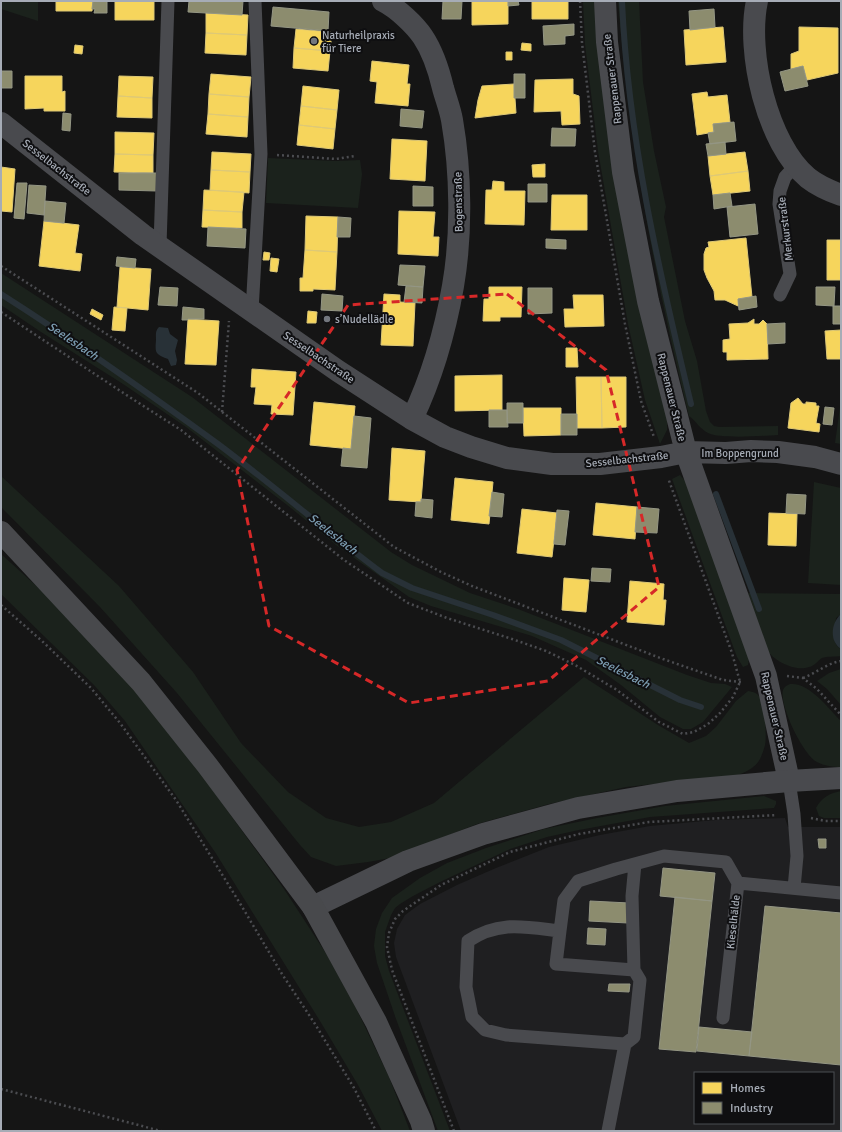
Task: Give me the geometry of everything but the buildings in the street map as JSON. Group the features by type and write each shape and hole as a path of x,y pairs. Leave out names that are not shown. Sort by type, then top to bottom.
{"main road":[{"path":"1,532 141,682 206,764 313,907 376,1022 421,1121 424,1131"}],"street":[{"name":"Bogenstraße","path":"383,1 390,4 402,14 423,38 437,67 452,118 459,194 458,237 452,292 441,343 422,398 412,419"},
{"name":"Rappenauer Straße","path":"605,1 606,42 623,172 648,301 686,452 766,676 789,781"},
{"path":"757,1 754,33 759,79 766,108 780,140 796,165 809,179 841,195"},
{"name":"Sesselbachstraße","path":"1,123 144,235 338,371 412,419 445,437 507,458 552,464 600,464 661,457 686,452"},
{"name":"Im Boppengrund","path":"686,452 778,452 815,457 841,464"},
{"path":"313,907 408,861 483,834 578,808 677,791 841,778"}],"lane":[{"path":"160,246 168,1"},
{"path":"244,305 261,154 255,1"},
{"name":"Merkurstraße","path":"780,295 790,274 779,204 780,191 785,177 796,165"},
{"path":"789,781 794,814 797,856 794,888"},
{"path":"634,970 556,964 564,900 578,881 664,856 726,862 738,883"},
{"path":"608,1131 625,1044 634,1037 640,980 634,970 632,896 634,864"},
{"name":"Kieselhälde","path":"723,1018 738,883 841,892"},
{"path":"560,932 524,927 496,928 479,933 468,940 466,987 472,1017 485,1030 506,1035 625,1044"}],"path":[{"path":"261,154 336,159 355,156"},
{"path":"1,266 198,393 394,547 441,572 472,586 663,659 723,680 740,682 733,697 720,713 708,724 694,732 683,734 660,722 611,686 575,665 546,651 447,618 408,603 344,560 181,430 1,312"},
{"path":"222,412 230,311 244,305"},
{"path":"1,605 42,641 91,688 120,723 176,800 282,974 315,1024 354,1088 376,1131"},
{"path":"766,676 803,678 816,673 829,664 841,661"},
{"path":"803,678 817,689 841,715"},
{"path":"454,1131 392,970 388,947 389,933 395,919 403,911 441,885 510,852 579,834 649,822 743,816 794,814 825,821 841,821"},
{"path":"1,1089 161,1131"}],"highlighted area":[{"path":"507,294 606,370 659,587 548,681 409,703 269,626 237,470 348,305"}],"shaded area":[{"path":"1,1 38,1 38,21 1,9"},
{"path":"583,1 596,1 667,418 667,430 660,444 645,400 628,324 598,151 585,44"},
{"path":"618,1 639,1 643,82 654,151 666,207 664,217 685,321 697,361 706,411 710,422 714,426 719,427 778,426 778,435 742,437 714,435 705,431 689,416 654,262 636,158"},
{"path":"268,158 336,161 360,160 362,174 358,208 266,203"},
{"path":"1,273 192,397 391,552 412,565 470,593 518,609 687,675 711,683 725,684 732,687 703,722 691,729 683,729 660,717 621,685 586,660 532,636 431,606 409,597 336,545 291,508 186,427 123,384 1,305"},
{"path":"159,327 168,328 170,334 178,340 175,351 177,360 176,365 171,366 168,359 160,356 156,350 156,333"},
{"path":"841,400 841,444 835,443"},
{"path":"680,475 686,482 749,659 748,665 743,667 737,657 672,479"},
{"path":"1,476 119,586 193,672 241,743 288,792 326,818 359,827 391,822 434,803 584,677 658,725 689,743 706,736 716,727 736,701 748,691 754,692 761,700 766,727 766,740 762,754 758,762 753,767 738,775 626,787 549,804 477,824 396,857 336,866 311,857 177,693 100,607 1,507"},
{"path":"814,482 841,488 841,585 808,583"},
{"path":"1,554 63,610 134,687 199,771 284,889 327,955 356,1008 389,1077 410,1131 382,1131 358,1085 320,1021 215,852 125,721 94,685 1,594"},
{"path":"748,593 841,594 841,614 836,618 834,639 835,643 841,649 841,656 824,657 813,666 803,668 791,667 780,662 767,650"},
{"path":"841,614 841,649 837,646 833,637 833,627"},
{"path":"841,669 841,705 827,689 817,681 829,673"},
{"path":"790,684 797,684 811,691 841,721 841,767 829,766 817,762 811,758 805,750 793,729 785,707 783,689"},
{"path":"841,791 841,818 824,818 819,816 816,808 820,801 833,793"},
{"path":"764,796 776,801 774,808 650,817 547,837 510,849 440,882 413,896 395,908 385,932 385,956 389,971 450,1131 438,1131 396,1019 377,963 374,946 376,929 382,913 392,898 420,878 447,863 486,848 544,829 665,806"},
{"path":"785,818 788,827 841,827 841,1131 461,1131 396,957 394,943 397,929 405,915 420,904 457,885 549,847 600,835 650,826 715,820"}],"waterway":[{"path":"622,1 625,52 638,154 657,254 691,404"},
{"name":"Seelesbach","path":"1,294 111,367 165,405 218,444 382,573 412,588 561,640 680,700 701,707"},
{"path":"716,494 759,609"}],"place":[{"name":"Naturheilpraxis für Tiere","path":"314,41"},
{"name":"s’Nudellädle","path":"327,319"}]}
